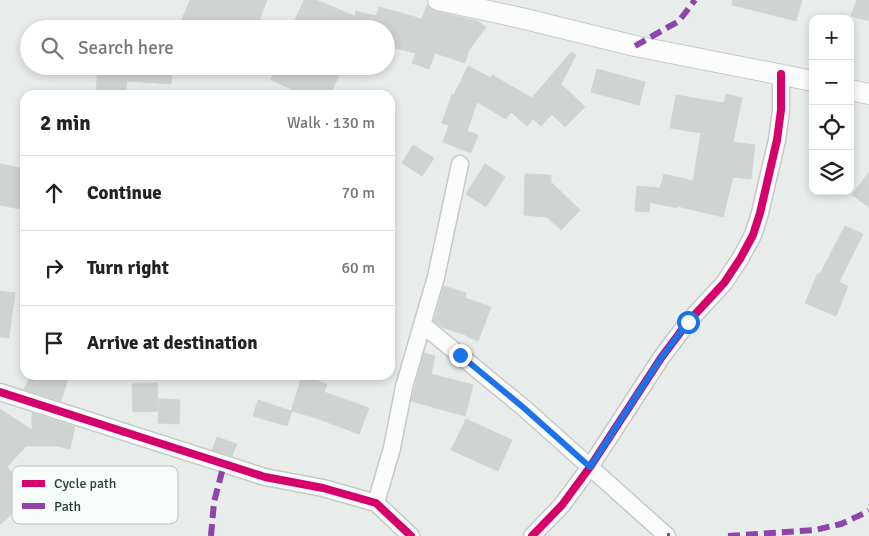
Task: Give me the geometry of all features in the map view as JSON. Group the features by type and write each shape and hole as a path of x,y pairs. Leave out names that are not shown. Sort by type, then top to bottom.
{"street":[{"path":"438,0 635,46 809,80"},
{"path":"532,536 562,505 590,467 661,358 688,322 724,283 752,235 760,213 777,140 781,74"},
{"path":"854,91 869,94"},
{"path":"376,503 392,448 404,388 436,277 460,164"},
{"path":"423,324 524,408 667,536"},
{"path":"0,392 265,477 323,488 376,503 411,536"}],"building":[{"path":"190,0 267,0 259,20 182,20"},
{"path":"304,0 316,0 355,16 356,11 376,16 379,7 422,19 427,5 435,11 477,21 486,27 469,50 465,63 435,53 429,69 412,63 416,53 395,48 395,20 295,20"},
{"path":"733,0 802,0 796,21 732,5"},
{"path":"857,0 869,0 869,21 851,15"},
{"path":"571,52 576,55 561,84 585,107 565,127 552,114 541,126 533,119 527,126 511,112 506,119 477,102 467,131 478,135 471,153 443,142 449,125 442,123 452,94 454,95 468,66 491,78 492,75 532,98"},
{"path":"597,69 645,82 639,105 591,92"},
{"path":"97,75 172,75 171,84 127,81 126,90 96,90"},
{"path":"273,75 339,75 332,90 294,90 271,80"},
{"path":"726,94 742,98 733,142 755,145 751,179 733,177 723,217 677,206 677,208 650,202 649,212 635,211 637,186 660,188 664,174 693,181 701,133 670,128 676,95 724,103"},
{"path":"413,145 434,158 422,176 402,163"},
{"path":"0,164 20,168 20,209 0,205"},
{"path":"485,164 505,177 486,207 466,194"},
{"path":"869,172 869,207 852,195 854,195"},
{"path":"525,174 551,175 551,182 580,210 561,230 547,217 524,215"},
{"path":"845,226 863,234 839,282 848,286 836,316 805,303 818,273 820,274"},
{"path":"444,286 466,293 465,298 491,307 478,341 442,327 434,321"},
{"path":"0,291 15,293 9,338 0,337"},
{"path":"424,353 435,356 431,374 473,385 465,416 411,401"},
{"path":"28,380 67,380 61,401 24,389"},
{"path":"301,380 314,380 327,384 324,392 369,408 359,434 292,411 287,426 253,416 258,400 291,411"},
{"path":"157,383 158,411 133,412 132,384"},
{"path":"159,399 180,400 179,424 158,423"},
{"path":"0,409 32,430 32,413 75,427 70,449 57,446 26,446 7,467 12,473 12,513 0,525"},
{"path":"466,419 512,440 498,471 451,450"},
{"path":"217,437 237,444 232,456 212,450"}],"marked path":[{"path":"635,46 679,21 695,0"},
{"path":"211,536 214,502 224,464"},
{"path":"728,536 815,530 841,524 869,511"}],"cycle path":[{"path":"532,536 562,505 590,467 661,358 688,322 724,283 753,235 777,140 781,110 781,74"},
{"path":"0,392 265,477 323,488 376,503 411,536"}],"route":[{"path":"460,355 524,408 590,467 661,358 688,322"}]}
